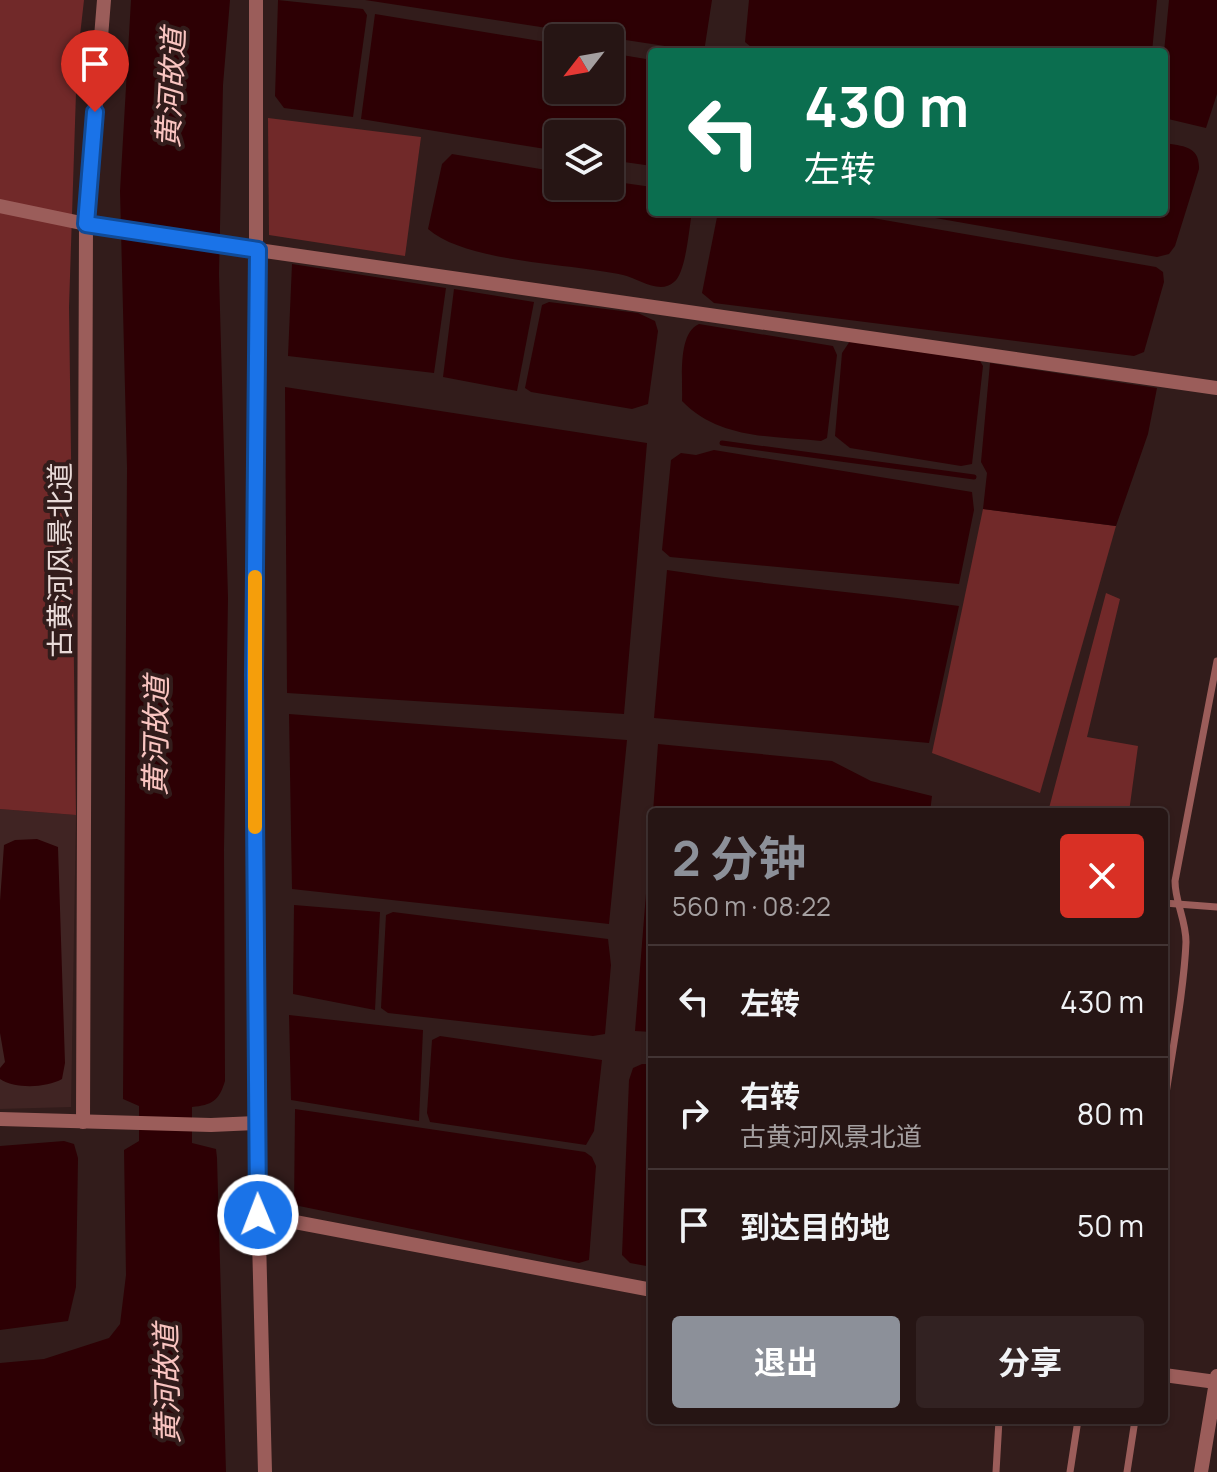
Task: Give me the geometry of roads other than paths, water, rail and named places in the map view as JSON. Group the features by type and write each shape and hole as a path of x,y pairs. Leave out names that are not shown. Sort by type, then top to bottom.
{"street":[{"name":"古黄河风景北道","path":"83,1122 86,224 104,0"},
{"path":"256,0 256,1123 265,1472"},
{"path":"0,206 86,224 258,250 1217,388"},
{"path":"0,1119 211,1125 256,1123"},
{"path":"258,1215 648,1289"},
{"path":"1168,1375 1217,1379 1201,1472"}],"lane":[{"path":"1168,1078 1186,942 1181,906 1175,895 1175,881 1217,661"},
{"path":"1168,904 1217,907"},
{"path":"996,1472 999,1424"},
{"path":"1070,1472 1077,1424"},
{"path":"1127,1472 1134,1424"}],"water":[{"name":"黄河故道","path":"131,0 230,0 223,85 219,274 228,598 224,850 225,1081 214,1101 192,1107 192,1143 216,1149 217,1158 226,1472 0,1472 0,1363 44,1359 109,1338 120,1324 126,1275 124,1150 139,1141 139,1106 123,1099 127,468 120,191"},
{"path":"278,0 363,9 367,15 353,117 284,108 275,96"},
{"path":"365,0 712,0 705,48 678,48 624,40 624,24 544,24 544,27"},
{"path":"749,0 1157,0 1152,48 752,48 745,42"},
{"path":"1169,0 1217,0 1217,94 1206,128 1168,119 1168,48 1164,48"},
{"path":"375,14 544,42 544,104 624,104 624,55 648,59 648,165 624,162 624,120 544,120 544,149 361,119"},
{"path":"1168,144 1184,146 1197,156 1199,169 1175,246 1169,254 1157,257 924,216 1168,216"},
{"path":"452,154 544,170 544,200 624,200 624,183 648,186 648,216 691,216 681,270 674,282 662,287 623,275 468,249 428,229 442,164"},
{"path":"717,216 861,216 1156,267 1163,272 1164,282 1144,352 1134,356 714,303 702,293"},
{"path":"292,264 446,288 434,373 288,356"},
{"path":"454,289 534,302 517,391 443,377"},
{"path":"549,302 638,313 655,321 658,331 648,404 632,409 531,392 525,388 542,305"},
{"path":"699,324 833,346 837,355 827,438 821,441 783,438 729,429 712,423 682,401 684,347 692,329"},
{"path":"850,341 980,361 983,366 972,464 961,466 850,448 835,436 842,353"},
{"path":"990,363 1157,388 1148,434 1116,526 983,509 987,473 981,462"},
{"path":"285,387 647,443 624,714 287,693"},
{"path":"714,450 972,492 974,510 959,584 670,557 662,550 671,460 681,453 696,455"},
{"path":"667,570 959,606 929,743 654,718"},
{"path":"289,714 627,740 609,924 292,889"},
{"path":"658,744 832,761 871,781 932,796 930,808 653,808"},
{"path":"37,839 58,847 65,1063 62,1079 48,1084 22,1086 0,1079 0,1068 5,1062 0,1033 0,901 4,845 15,840"},
{"path":"648,869 648,1032 635,1031"},
{"path":"294,905 380,912 375,1010 293,994"},
{"path":"393,912 608,939 611,965 605,1034 593,1036 388,1013 381,1008 386,915"},
{"path":"289,1015 423,1030 419,1121 291,1100"},
{"path":"440,1036 602,1060 594,1131 586,1145 430,1122 427,1113 432,1040"},
{"path":"648,1064 648,1266 630,1263 622,1255 629,1080 633,1068"},
{"path":"295,1109 585,1152 592,1157 596,1166 589,1260 579,1263 294,1205"},
{"path":"64,1141 74,1144 78,1158 76,1287 68,1321 0,1330 0,1146"}],"waterway":[{"path":"722,443 974,477"}]}
